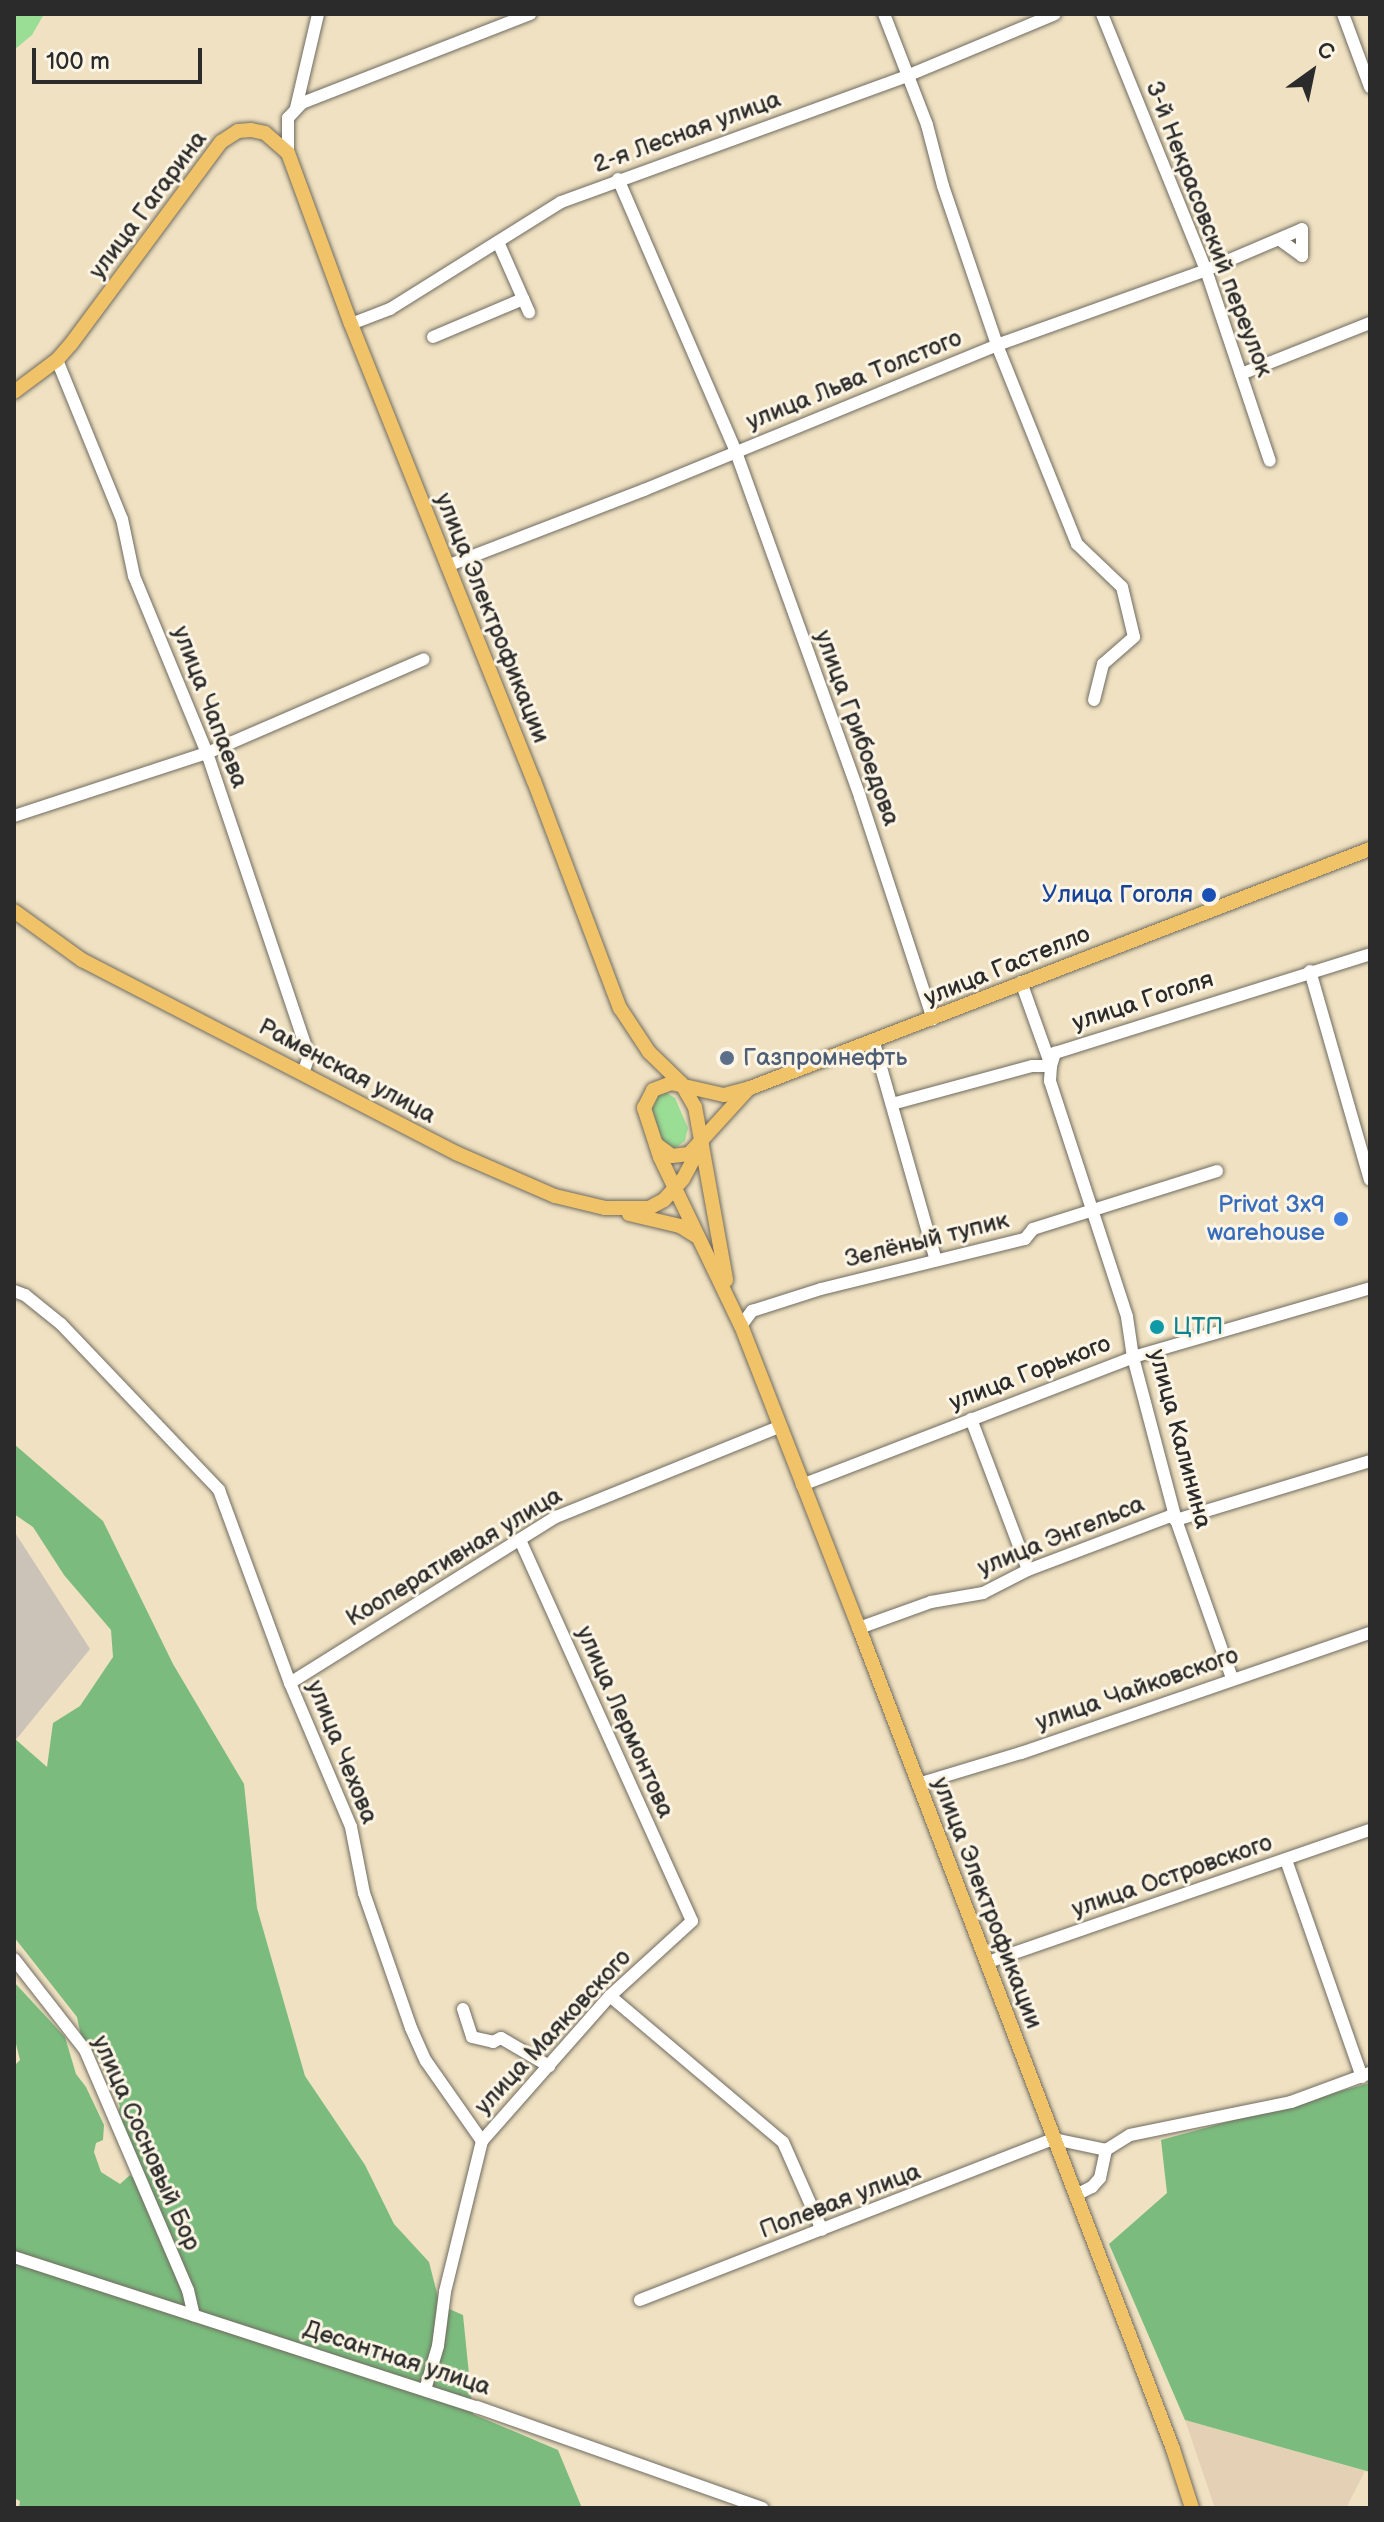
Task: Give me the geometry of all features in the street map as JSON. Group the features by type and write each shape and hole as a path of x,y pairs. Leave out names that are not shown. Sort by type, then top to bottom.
{"main road":[{"name":"улица Гагарина","path":"14,392 57,360 221,142 238,131 251,130 265,133 288,153"},
{"name":"улица Электрофикации","path":"288,153 351,324 620,1008 649,1052 681,1083"},
{"name":"улица Гастелло","path":"681,1083 724,1095 750,1088 874,1043 1021,982 1370,849"},
{"name":"Раменская улица","path":"14,911 82,960 470,1160 555,1196 605,1208 649,1208 674,1188"},
{"path":"681,1083 695,1107 703,1140 715,1234 738,1320 674,1188 646,1121 645,1101 663,1085 681,1083"},
{"name":"улица Гастелло","path":"703,1140 750,1088"},
{"path":"655,1143 672,1156 681,1157 703,1140"},
{"path":"674,1188 692,1167 703,1140"},
{"path":"605,1208 666,1222 698,1238"},
{"name":"улица Электрофикации","path":"738,1320 988,1962 1192,2508"}],"street":[{"path":"296,109 318,14"},
{"path":"288,153 288,118 310,99 530,14"},
{"path":"884,14 927,125 943,186 997,345 1077,544 1122,587 1134,637 1103,664 1094,700"},
{"name":"2-я Лесная улица","path":"351,324 390,309 561,202 907,76 1055,14"},
{"name":"3-й Некрасовский переулок","path":"1102,14 1206,270 1270,461"},
{"path":"1343,14 1370,87"},
{"name":"улица Грибоедова","path":"618,179 736,452 860,797 933,1019"},
{"name":"улица Льва Толстого","path":"447,566 997,345 1281,241"},
{"path":"498,242 529,312"},
{"path":"433,337 523,299"},
{"path":"1241,374 1370,323"},
{"name":"улица Чапаева","path":"57,360 122,519 134,576 207,753 309,1056 303,1073"},
{"path":"14,816 207,753 424,659"},
{"name":"улица Гоголя","path":"892,1104 1032,1066 1051,1066 1055,1053 1370,954"},
{"path":"1310,971 1370,1180"},
{"name":"улица Калинина","path":"1021,982 1051,1066 1050,1081 1127,1317 1133,1357 1176,1520 1232,1678"},
{"path":"874,1043 936,1260"},
{"name":"Зелёный тупик","path":"738,1320 752,1311 821,1289 1025,1239 1033,1229 1217,1171"},
{"name":"улица Горького","path":"802,1485 1133,1357 1370,1288"},
{"name":"улица Чехова","path":"14,1291 25,1295 61,1324 219,1490 290,1683 351,1827 364,1893 411,2028 426,2061 482,2141"},
{"path":"971,1419 1028,1570"},
{"name":"Кооперативная улица","path":"290,1683 574,1509 779,1427"},
{"name":"улица Энгельса","path":"859,1628 931,1602 983,1593 1028,1570 1170,1516 1176,1520 1370,1461"},
{"name":"улица Лермонтова","path":"520,1540 692,1921"},
{"name":"улица Чайковского","path":"918,1784 1021,1753 1370,1633"},
{"name":"улица Островского","path":"988,1962 1370,1830"},
{"path":"1054,2139 1106,2150 1130,2135 1291,2102 1366,2075 1286,1860"},
{"name":"улица Маяковского","path":"482,2141 610,1996 692,1921"},
{"name":"улица Сосновый Бор","path":"14,1959 85,2050 188,2290 194,2315"},
{"path":"610,1996 783,2142 822,2230"},
{"path":"463,2009 472,2037 493,2042 501,2038 549,2066"},
{"name":"Полевая улица","path":"640,2300 1054,2139"},
{"path":"425,2390 438,2346 445,2292 482,2141"},
{"path":"1076,2195 1092,2187 1100,2178 1106,2150"},
{"name":"Десантная улица","path":"14,2257 425,2390 763,2508"}],"shaded area":[{"path":"14,1531 90,1649 14,1742"},
{"path":"1185,2420 1365,2471 1346,2508 1215,2508"}],"green space":[{"path":"14,14 44,14 32,35 14,50"},
{"path":"665,1092 675,1098 688,1128 685,1141 675,1148 661,1142 648,1110 654,1096"},
{"path":"14,1444 103,1521 173,1664 244,1784 257,1908 305,2076 365,2165 394,2224 429,2262 440,2305 463,2315 473,2414 558,2450 582,2508 19,2508 20,2501 14,2498 14,2066 20,2060 14,2036 14,1982 65,2037 76,2074 86,2087 104,2125 103,2140 96,2143 94,2152 101,2172 120,2184 130,2175 134,2179 132,2159 115,2124 120,2106 98,2058 81,2036 77,2017 14,1937 14,1738 47,1767 53,1723 80,1706 113,1657 111,1630 64,1575 33,1527 14,1514"},
{"path":"1370,2083 1370,2472 1185,2420 1109,2244 1167,2193 1161,2140"}],"place":[{"name":"Улица Гоголя","path":"1209,895"},
{"name":"Газпромнефть","path":"727,1058"},
{"name":"Privat 3x9 warehouse","path":"1341,1219"},
{"name":"ЦТП","path":"1157,1327"}]}
